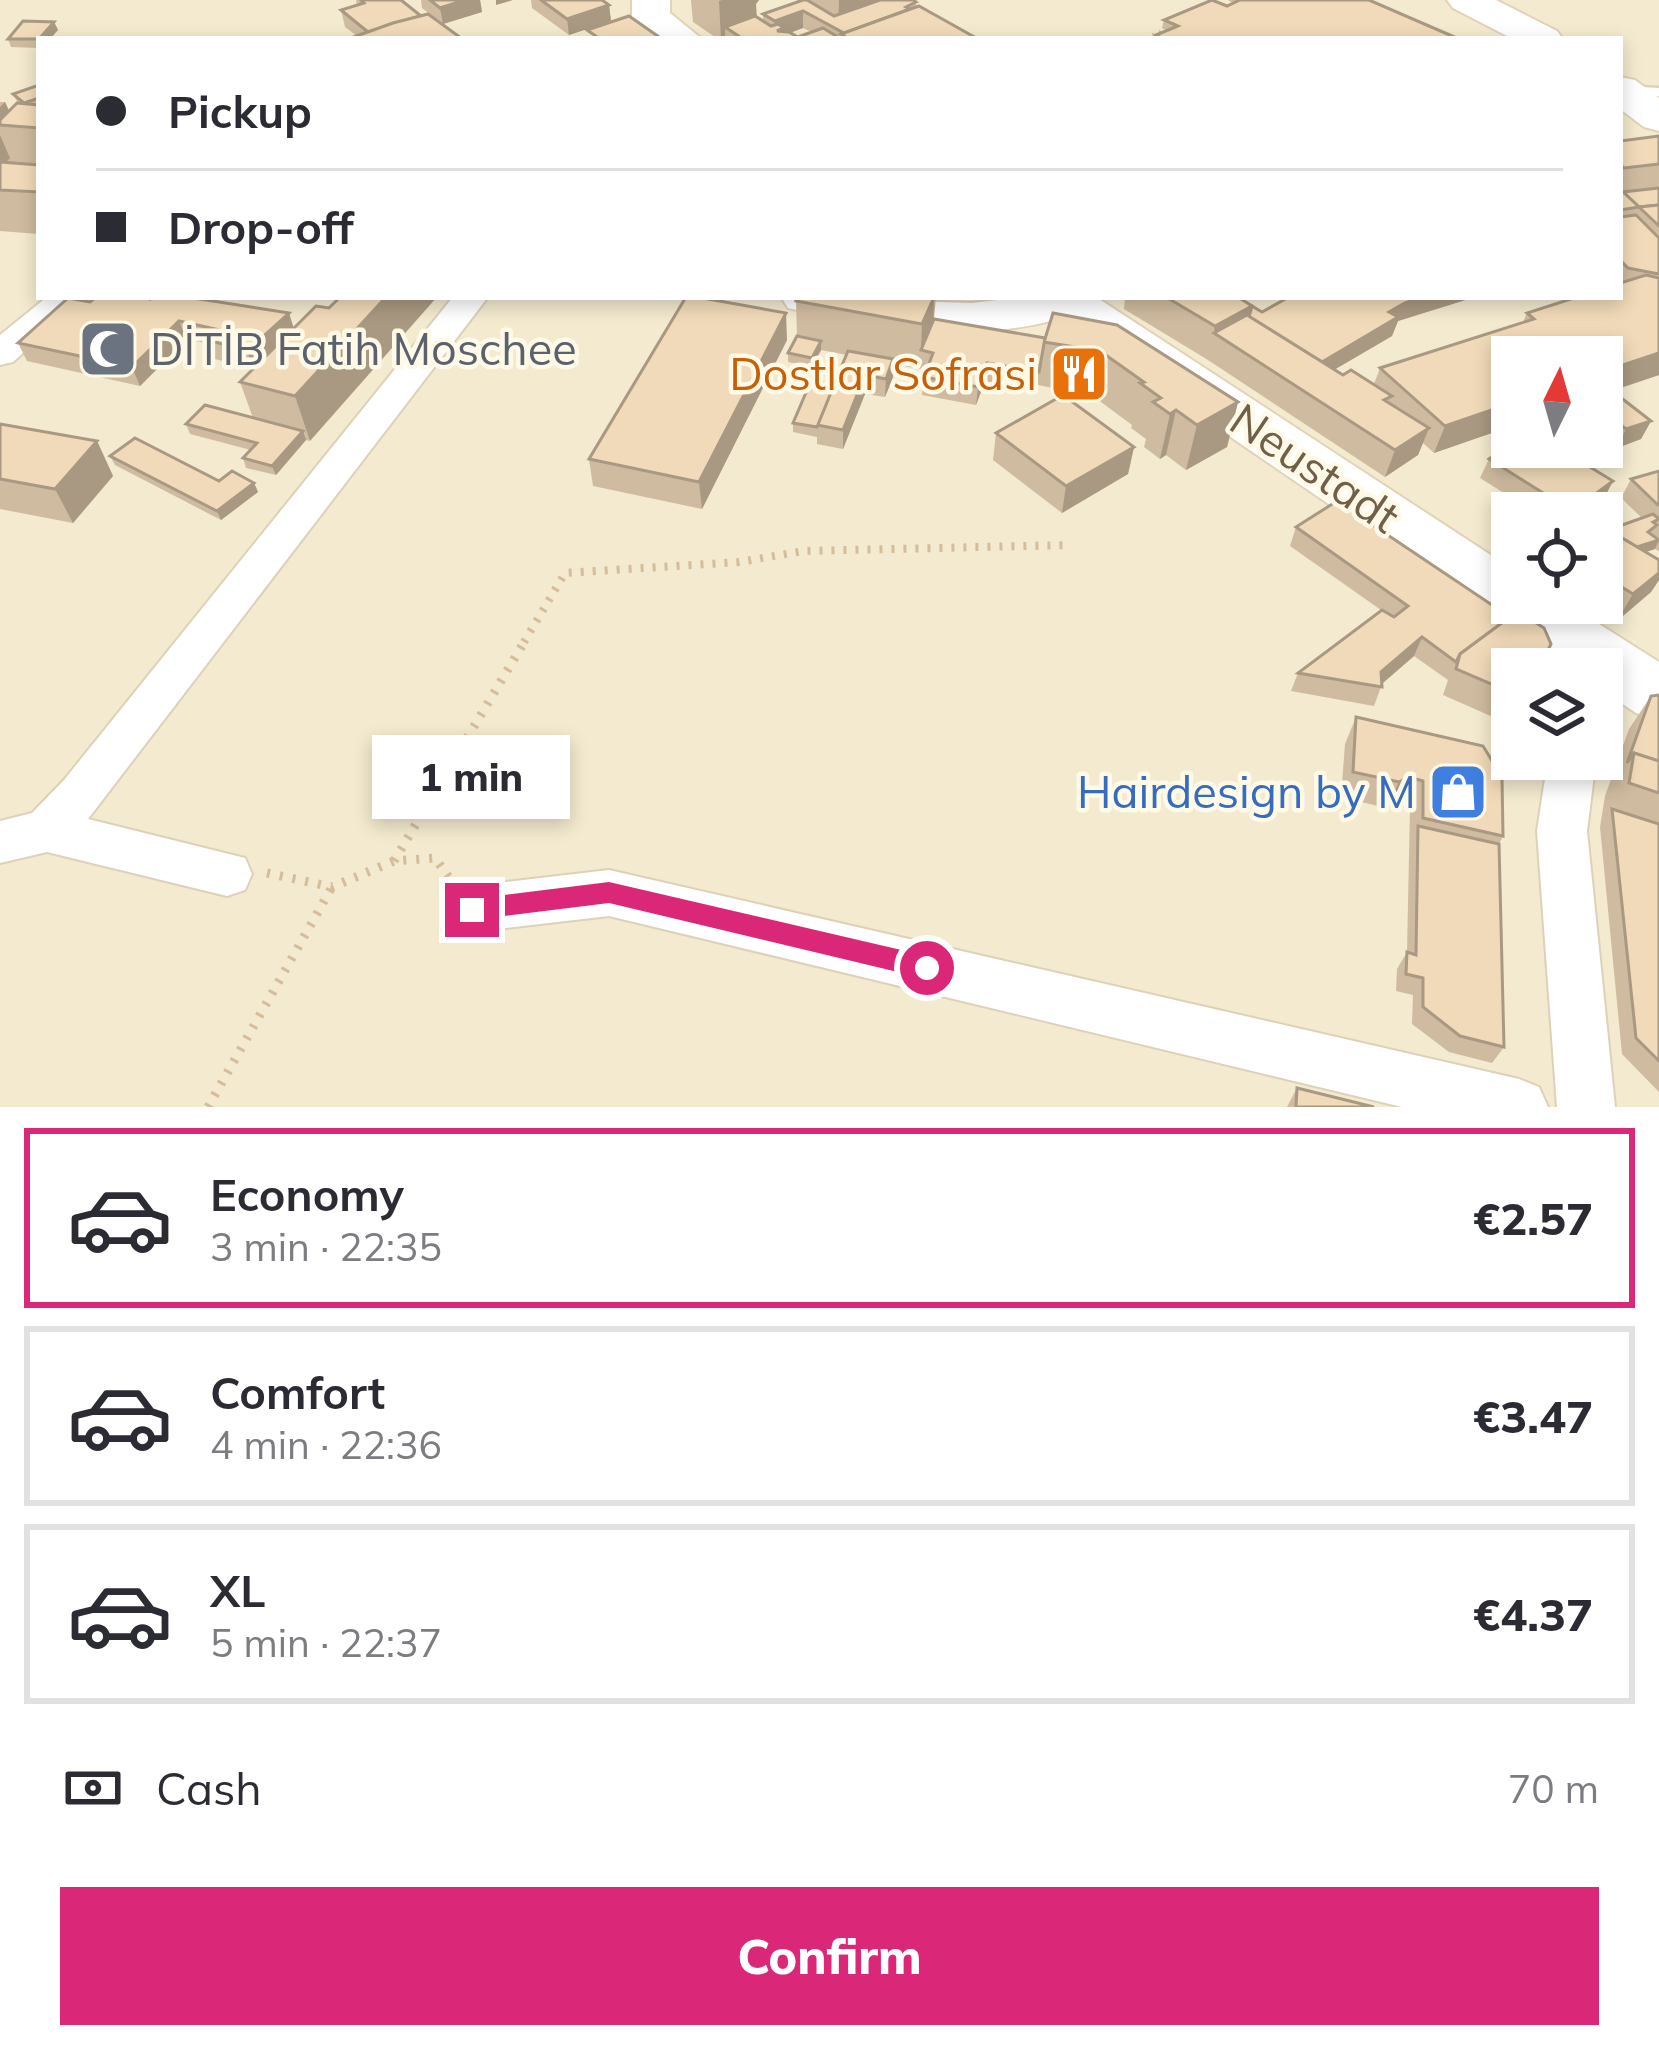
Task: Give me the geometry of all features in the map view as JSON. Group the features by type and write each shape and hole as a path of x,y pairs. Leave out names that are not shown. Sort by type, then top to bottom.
{"street":[{"path":"1466,0 1537,36"},
{"path":"1634,90 1659,118"},
{"path":"0,354 64,300"},
{"path":"24,837 81,794 469,300"},
{"path":"823,300 924,318 973,321 1026,314 1059,300"},
{"name":"Neustadt","path":"1067,300 1491,585"},
{"name":"Neustadt","path":"1545,624 1626,685"},
{"path":"1569,780 1562,831 1586,1107"},
{"path":"24,837 227,874"},
{"path":"472,910 609,892 1519,1107"}],"path":[{"path":"1153,36 1182,23"},
{"path":"394,861 565,573 739,562 804,551 1068,545"},
{"path":"227,874 255,871 332,887 394,861 435,858 472,910"},
{"path":"208,1107 332,887"}],"shaded area":[{"path":"0,0 1659,0 1659,1107 0,1107"}],"building":[{"path":"361,0 401,0 421,16 368,32 341,10 364,3"},
{"path":"430,0 465,0 440,8"},
{"path":"541,0 602,0 609,5 567,19"},
{"path":"803,0 834,16 880,0 916,2 906,7 910,9 844,33 803,11 775,21 763,14"},
{"path":"1212,0 1227,6 1240,0 1369,0 1452,36 1158,36 1178,26 1164,20"},
{"path":"919,6 973,36 844,36 841,34"},
{"path":"428,14 458,36 356,36"},
{"path":"629,16 658,36 596,36 587,30"},
{"path":"755,16 784,28 777,31 796,36 738,36 725,27"},
{"path":"23,21 54,22 36,39 8,39"},
{"path":"823,28 836,36 801,36"},
{"path":"36,86 36,99 24,103 13,94"},
{"path":"17,103 36,105 36,128 0,125"},
{"path":"1659,136 1659,164 1624,168 1623,141"},
{"path":"0,162 36,165 36,192 0,190"},
{"path":"1659,188 1659,205 1639,207 1623,192"},
{"path":"1623,192 1639,207 1623,210"},
{"path":"1659,205 1659,226 1639,207"},
{"path":"1636,215 1659,238 1659,274 1623,263 1623,217"},
{"path":"1646,275 1659,278 1659,353 1623,365 1623,336 1491,336 1491,410 1445,426 1380,368 1534,319 1527,313 1568,300 1623,300 1623,282"},
{"path":"66,300 206,300 289,313 247,351 208,340 220,330 179,321 132,367 18,343"},
{"path":"337,300 383,300 295,396 240,382 316,306 329,308"},
{"path":"684,300 714,300 786,313 699,482 589,459"},
{"path":"796,300 933,300 922,324"},
{"path":"1171,300 1243,300 1252,306 1215,326"},
{"path":"1284,300 1414,300 1389,312 1398,317 1322,362 1249,317 1252,306 1262,312"},
{"path":"1053,313 1117,325 1238,402 1197,425 1176,410 1170,414 1153,402 1161,398 1140,383 1144,382 1100,351 1044,342"},
{"path":"1247,315 1343,375 1351,370 1392,396 1384,400 1429,428 1395,450 1214,333"},
{"path":"934,319 1045,338 1039,372 987,363 978,387 924,377 933,353 921,350"},
{"path":"797,336 821,341 812,358 788,353"},
{"path":"848,351 893,359 886,379 865,375 843,430 817,425"},
{"path":"811,381 834,385 817,427 793,423"},
{"path":"1063,395 1134,447 1066,486 996,433"},
{"path":"1623,399 1651,421 1623,427"},
{"path":"205,405 303,431 272,466 243,458 257,443 186,424"},
{"path":"0,424 97,441 55,489 0,479"},
{"path":"135,438 219,481 232,471 254,483 217,511 110,456"},
{"path":"1503,468 1592,468 1613,481 1598,492 1542,492"},
{"path":"1659,471 1659,505 1658,505 1631,479"},
{"path":"1337,501 1491,604 1491,624 1501,624 1456,662 1422,637 1381,672 1382,687 1298,673 1382,610 1394,617 1408,606 1296,527"},
{"path":"1653,514 1659,519 1648,532 1659,540 1637,547 1623,539 1623,525"},
{"path":"1623,539 1659,560 1659,573 1633,594 1623,588"},
{"path":"1500,624 1538,624 1551,644 1549,648 1491,648 1491,684 1456,669 1460,654"},
{"path":"1659,695 1659,761 1634,753 1627,763 1651,696"},
{"path":"1356,717 1483,746 1491,759 1491,780 1502,780 1503,836 1423,818 1423,781 1409,777 1399,782 1353,772"},
{"path":"1634,753 1659,761 1659,793 1629,783"},
{"path":"1612,809 1659,824 1659,1061 1636,1038"},
{"path":"1418,826 1499,844 1504,1047 1460,1036 1423,1007 1423,978 1406,974 1407,952 1416,955"},
{"path":"1297,1088 1374,1107 1296,1107"}],"place":[{"name":"DİTİB Fatih Moschee","path":"108,349"},
{"name":"Dostlar Sofrasi","path":"1079,374"},
{"name":"Hairdesign by M","path":"1458,792"}],"route":[{"path":"472,910 609,892 927,968"}]}
